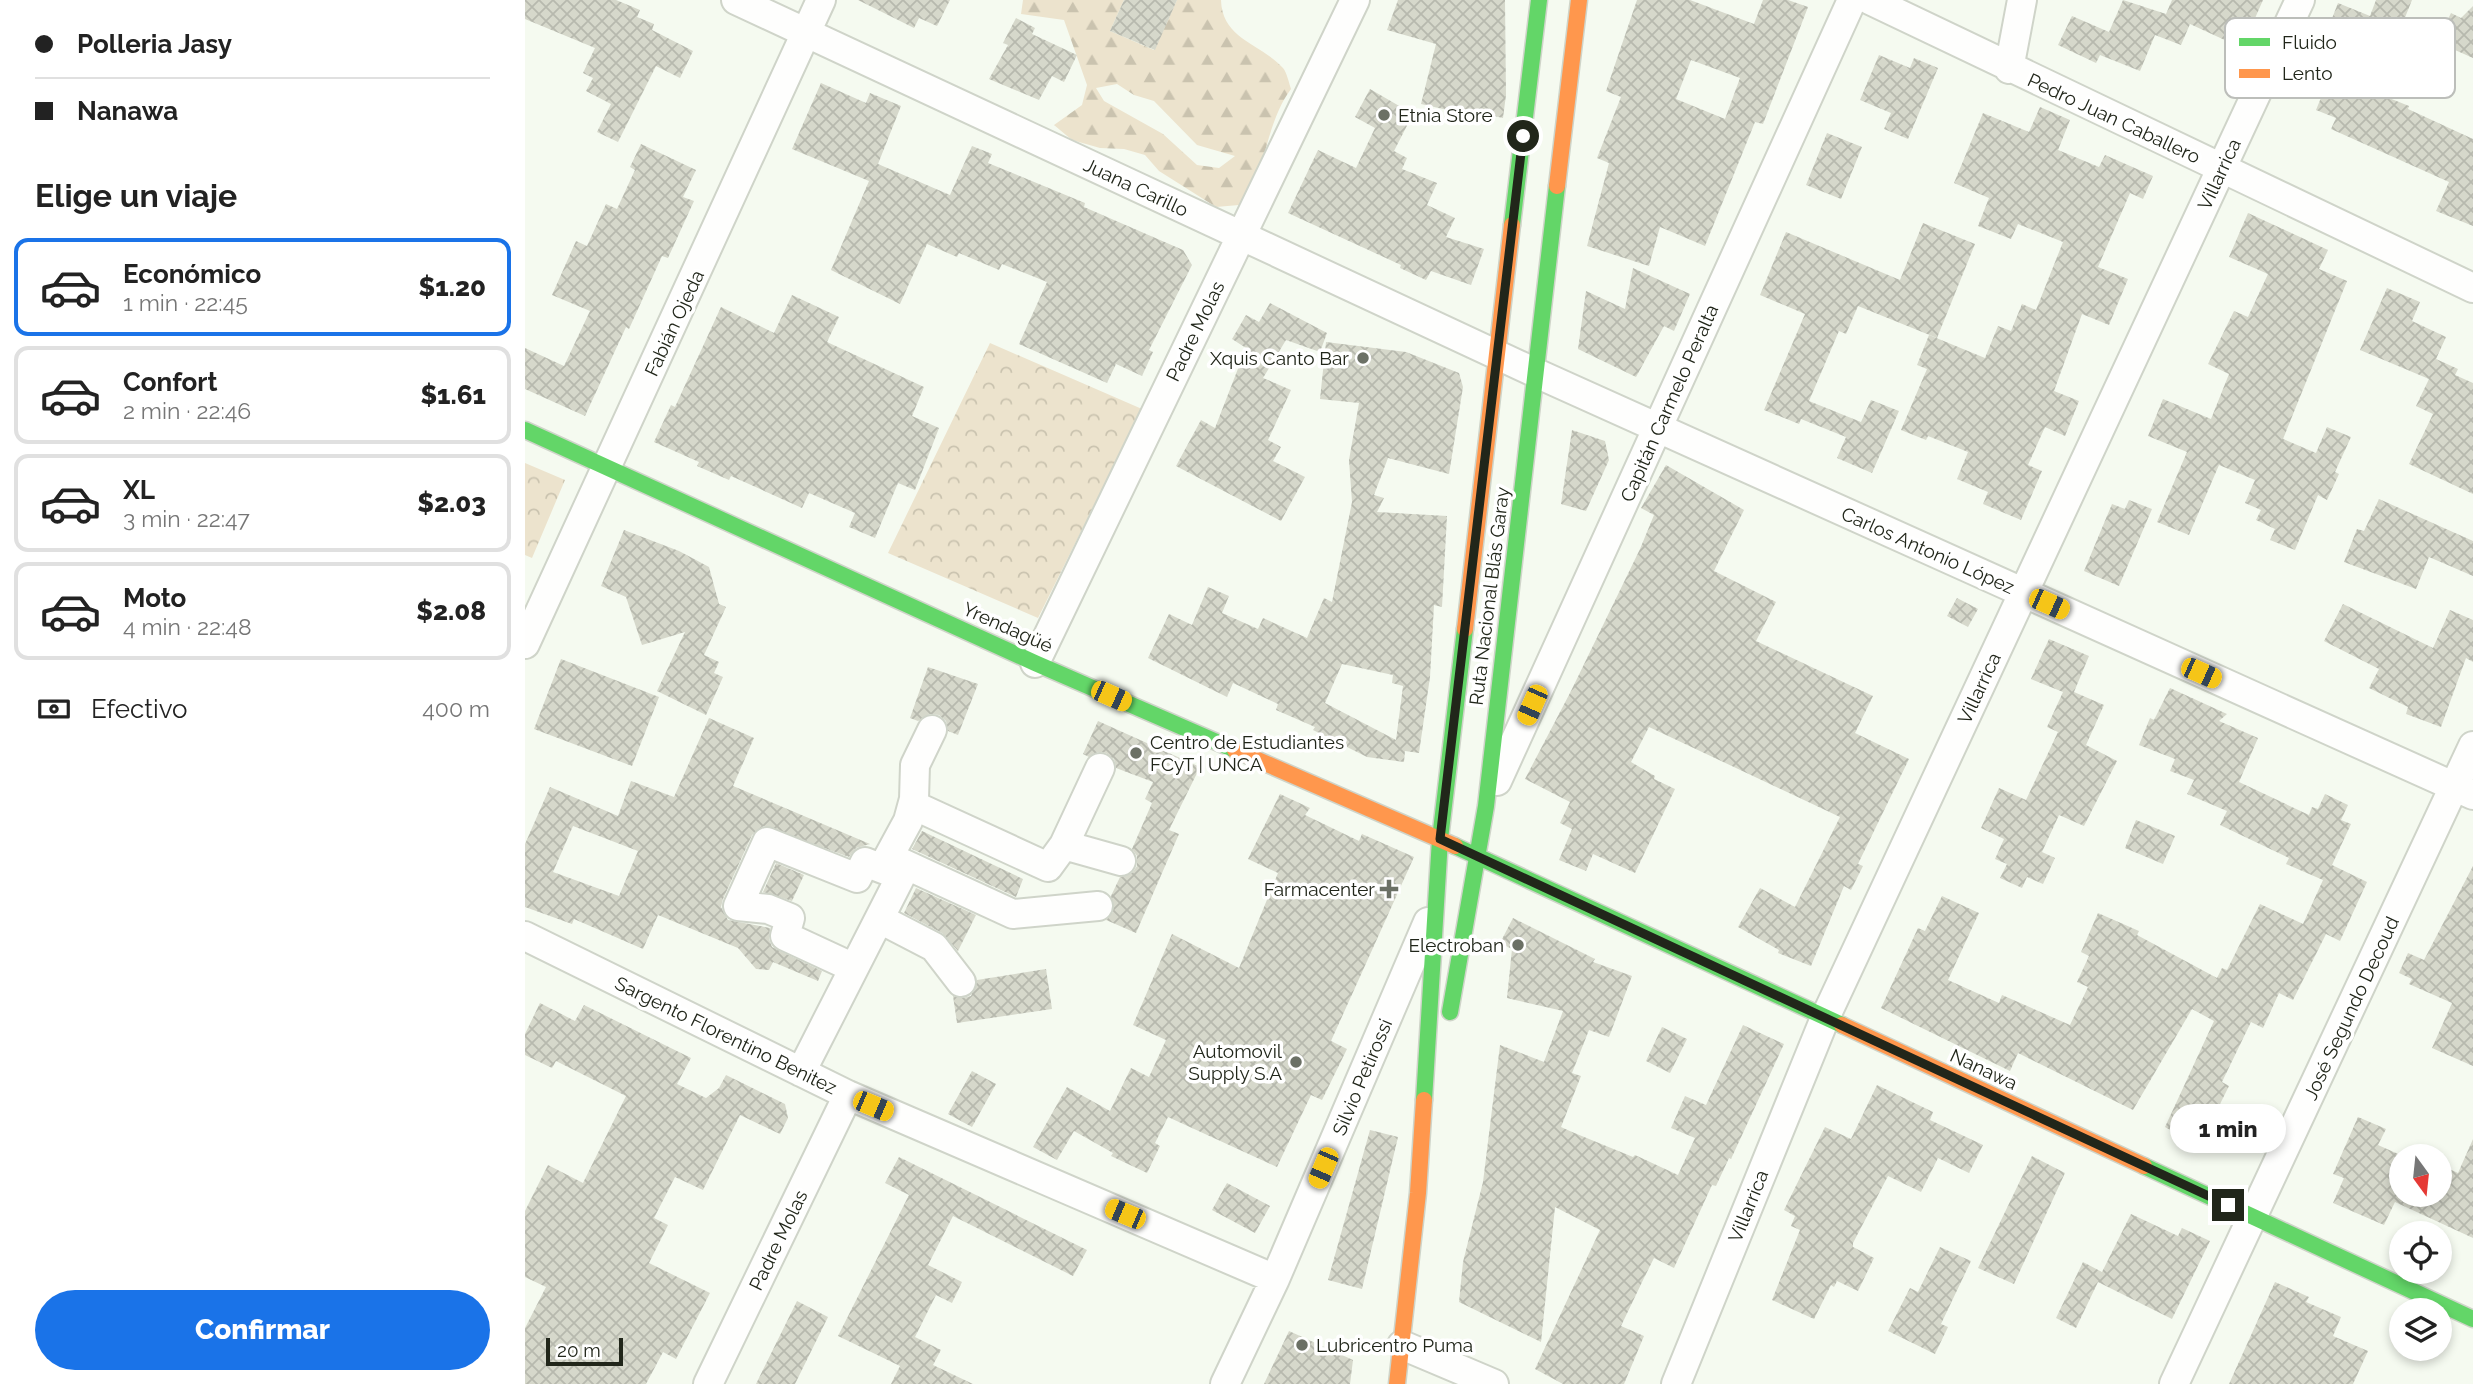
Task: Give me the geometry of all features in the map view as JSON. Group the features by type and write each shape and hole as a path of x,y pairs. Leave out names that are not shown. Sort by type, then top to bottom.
{"main road":[{"name":"Ruta Nacional Blás Garay","path":"1397,1384 1418,1194 1440,839 1539,0"},
{"name":"Ruta Nacional Blás Garay","path":"1418,1194 1486,806 1579,0"},
{"name":"Yrendagüé","path":"525,430 1035,663 1478,856"},
{"name":"Nanawa","path":"1478,856 2473,1319"}],"street":[{"name":"Juana Carillo","path":"736,0 1536,373"},
{"name":"Fabián Ojeda","path":"525,644 821,0"},
{"name":"Padre Molas","path":"1035,663 1355,0"},
{"name":"Capitán Carmelo Peralta","path":"1486,806 1852,0"},
{"name":"Pedro Juan Caballero","path":"1870,0 2009,69 2473,288"},
{"path":"2009,69 2022,0"},
{"name":"Villarrica","path":"2292,18 2300,0"},
{"name":"Villarrica","path":"1676,1384 1825,1018 2254,98"},
{"name":"Carlos Antonio López","path":"1536,373 2463,791"},
{"path":"886,862 908,821 913,804 915,765 932,730"},
{"name":"José Segundo Decoud","path":"2174,1384 2253,1217 2463,791 2473,746"},
{"path":"913,804 1048,867 1064,845 1100,768"},
{"path":"854,968 785,936 790,918 768,909 738,906 767,842 801,863 857,878 865,862 886,862 1013,914 1098,906"},
{"path":"1064,845 1121,861"},
{"name":"Silvio Petirossi","path":"1225,1384 1275,1279 1436,903 1478,856"},
{"path":"801,1072 901,876 886,862"},
{"path":"880,919 934,947 961,982"},
{"name":"Sargento Florentino Benitez","path":"525,936 848,1095 1275,1279"},
{"name":"Padre Molas","path":"708,1384 848,1095"},
{"path":"1402,1345 1494,1384"}],"green space":[{"path":"1023,0 1124,0 1110,31 1154,50 1177,0 1221,0 1228,24 1283,68 1291,89 1276,116 1257,176 1239,205 1216,207 1159,171 1145,155 1124,149 1100,148 1072,140 1054,125 1082,105 1087,85 1064,20 1021,14","holes":["1117,84 1134,95 1154,101 1197,145 1235,156 1219,168 1197,165 1163,134 1104,101 1096,88"]},
{"path":"990,343 1142,409 1038,618 888,553"},
{"path":"525,463 565,480 532,558 525,555"}],"building":[{"path":"525,0 616,0 640,10 637,17 654,24 652,30 693,51 680,78 656,66 618,142 597,132 611,104 586,91 593,78 583,73 595,48 525,19"},
{"path":"858,0 950,0 937,26 919,18 914,28"},
{"path":"1124,0 1177,0 1155,50 1110,31"},
{"path":"1398,0 1505,0 1506,95 1503,118 1480,113 1479,117 1421,104 1436,44 1387,30"},
{"path":"1637,0 1690,0 1754,24 1763,0 1788,0 1808,7 1763,124 1755,122 1705,246 1660,227 1649,266 1587,246 1609,163 1597,158 1621,97 1606,91","holes":["1691,60 1740,78 1725,119 1676,99"]},
{"path":"2123,0 2166,14 2172,0 2263,0 2255,18 2225,18 2225,40 2190,24 2181,45 2155,35 2140,71 2100,55 2096,63 2058,45 2072,16 2109,32"},
{"path":"2376,0 2412,0 2405,18 2332,18 2338,3 2370,16"},
{"path":"2473,6 2473,58 2455,50 2455,18 2449,18 2451,13 2461,18"},
{"path":"1016,18 1035,28 1032,34 1077,55 1064,82 1052,76 1039,100 989,79 1008,45 1003,43"},
{"path":"1879,55 1910,68 1914,58 1938,68 1908,139 1884,129 1891,113 1860,100"},
{"path":"821,83 866,103 870,93 901,106 878,164 950,195 972,146 992,154 988,163 1085,203 1084,207 1183,250 1192,265 1149,350 1153,352 1142,376 1116,364 1107,383 1019,344 1047,282 1002,264 999,270 959,253 957,257 927,244 900,304 831,270 869,181 792,149"},
{"path":"1370,89 1413,114 1394,151 1407,158 1402,169 1437,183 1427,205 1455,218 1446,237 1484,249 1471,285 1431,271 1426,280 1400,268 1401,265 1288,213 1318,150 1356,168 1375,128 1355,117"},
{"path":"2321,98 2389,98 2473,139 2473,226 2436,211 2449,182 2331,129 2336,118 2316,110"},
{"path":"2040,107 2070,120 2058,150 2099,167 2105,155 2153,176 2143,199 2130,193 2098,267 2128,279 2109,325 2082,314 2054,391 2079,401 2065,436 2045,427 2028,465 2042,471 2021,520 1983,504 1988,492 1957,479 1968,452 1928,436 1926,440 1901,430 1927,369 1917,365 1929,335 1985,358 1998,326 2011,331 2022,304 2036,310 2063,242 2018,224 2011,239 1978,226 1989,198 1954,183 1983,113 2029,132"},
{"path":"1827,133 1862,147 1841,199 1806,185"},
{"path":"641,144 696,170 683,197 694,201 668,258 662,256 629,329 626,327 585,416 525,389 525,348 564,366 590,311 552,295 576,241 587,246 606,204 617,209 635,170 630,167"},
{"path":"2248,213 2328,250 2319,269 2347,281 2283,439 2316,453 2327,427 2351,437 2335,472 2339,474 2327,500 2318,495 2295,550 2270,540 2275,529 2256,520 2261,510 2245,503 2255,480 2219,465 2189,535 2157,522 2187,452 2148,436 2163,399 2211,419 2229,374 2208,364 2234,311 2248,317 2268,274 2229,257"},
{"path":"1923,223 1975,244 1937,338 1858,306 1846,334 1839,331 1809,401 1861,422 1871,400 1899,411 1872,473 1837,458 1846,437 1801,419 1799,424 1764,410 1805,314 1760,295 1786,232 1900,280"},
{"path":"1633,268 1690,294 1674,331 1664,326 1636,377 1578,349 1586,291 1625,309"},
{"path":"2387,288 2420,302 2412,321 2446,337 2436,359 2458,369 2455,375 2473,383 2473,494 2409,464 2433,414 2416,406 2429,379 2360,350"},
{"path":"792,295 839,317 827,342 924,387 912,416 939,428 915,490 898,483 875,538 849,527 855,513 809,493 802,508 731,476 729,480 697,466 699,462 654,442 671,405 675,407 721,307 774,333"},
{"path":"1270,303 1327,333 1320,352 1286,340 1263,378 1291,390 1268,440 1281,447 1273,461 1305,477 1281,521 1176,466 1201,420 1215,428 1246,348 1232,339 1246,315 1259,322"},
{"path":"1326,342 1406,352 1459,373 1463,387 1449,474 1388,458 1374,495 1384,498 1377,512 1447,516 1442,607 1434,605 1430,677 1419,753 1405,751 1404,762 1367,757 1313,730 1315,727 1276,710 1278,704 1233,683 1227,697 1148,658 1169,614 1192,625 1208,587 1229,596 1222,613 1258,629 1263,618 1307,638 1324,598 1332,602 1352,502 1349,460 1359,403 1320,399","holes":["1342,664 1393,675 1392,683 1403,686 1396,740 1325,703"]},
{"path":"1572,430 1605,441 1609,460 1586,511 1561,504"},
{"path":"1666,465 1744,510 1714,571 1776,602 1756,641 1873,696 1855,733 1909,759 1858,864 1863,866 1851,890 1844,886 1811,966 1778,953 1779,950 1738,927 1760,888 1795,907 1840,817 1649,727 1631,762 1655,776 1654,779 1675,789 1635,873 1593,854 1586,871 1559,860 1572,829 1560,823 1570,802 1525,779 1640,549 1654,515 1641,508"},
{"path":"2379,499 2473,541 2473,576 2429,557 2416,589 2344,562 2357,529 2364,531"},
{"path":"2129,500 2152,509 2119,586 2084,571 2112,504 2125,509"},
{"path":"624,530 679,551 709,567 719,604 726,607 704,655 719,662 714,673 723,677 706,715 657,691 685,632 642,645 626,597 601,586"},
{"path":"1957,598 1978,609 1968,627 1947,616"},
{"path":"2343,604 2433,648 2450,610 2473,620 2473,662 2466,658 2441,727 2406,714 2408,707 2369,688 2379,669 2324,641"},
{"path":"2049,639 2089,656 2074,692 2104,705 2086,745 2117,761 2084,826 2059,815 2042,852 2055,858 2043,884 2027,877 2022,888 2000,878 2007,864 1995,859 2004,839 1981,828 1999,788 2026,800 2058,732 2047,727 2063,692 2031,679"},
{"path":"561,659 659,697 632,766 534,729"},
{"path":"928,667 978,684 958,735 948,731 946,721 939,715 930,714 918,721 910,718"},
{"path":"2170,688 2227,714 2219,721 2258,738 2239,782 2309,815 2312,807 2318,809 2325,794 2348,805 2341,820 2351,824 2332,865 2367,882 2340,941 2326,934 2293,1000 2279,993 2263,1028 2251,1022 2222,1082 2229,1086 2203,1138 2187,1130 2183,1137 2165,1127 2214,1021 2192,1009 2133,1110 2018,1053 2010,1071 1881,1008 1918,928 1925,931 1942,896 1979,913 1948,980 1999,1003 2002,995 2070,1025 2088,987 2077,982 2089,956 2081,952 2098,913 2139,931 2137,935 2217,978 2222,968 2227,970 2260,904 2303,924 2323,880 2286,864 2289,858 2220,825 2227,811 2187,794 2194,780 2170,771 2175,759 2139,745 2150,718 2154,720"},
{"path":"709,718 754,738 733,786 870,844 856,848 849,857 764,826 752,835 723,899 721,907 728,920 770,928 769,939 772,947 822,971 818,981 773,962 769,970 756,969 738,948 658,915 643,949 574,919 572,924 525,907 525,844 550,787 618,816 631,781 674,797","holes":["573,826 638,851 619,896 553,872"]},
{"path":"1098,721 1200,767 1169,830 1179,834 1136,933 1106,920 1113,912 1111,896 1120,877 1132,873 1137,866 1137,856 1132,849 1152,803 1145,799 1153,782 1116,768 1114,759 1106,753 1098,752 1089,757 1083,754"},
{"path":"1280,794 1310,808 1305,815 1359,841 1362,834 1414,857 1331,1041 1347,1049 1322,1100 1311,1095 1277,1167 1168,1117 1155,1143 1160,1146 1147,1173 1111,1156 1113,1153 1074,1131 1057,1160 1033,1147 1067,1087 1110,1111 1131,1068 1149,1077 1166,1040 1133,1025 1172,934 1239,968 1278,873 1248,859"},
{"path":"2136,820 2175,836 2163,864 2125,848"},
{"path":"922,831 1023,879 1016,897 912,849"},
{"path":"776,863 804,875 792,901 763,892"},
{"path":"2473,866 2473,1066 2432,1048 2452,1003 2409,984 2412,979 2399,973 2408,953 2424,960"},
{"path":"916,888 976,915 958,951 942,933 904,913"},
{"path":"1513,918 1595,959 1593,962 1632,976 1609,1037 1589,1030 1572,1073 1581,1076 1561,1127 1633,1157 1635,1155 1678,1175 1695,1138 1671,1128 1685,1096 1706,1105 1743,1025 1784,1044 1731,1159 1729,1158 1716,1186 1712,1185 1674,1268 1654,1258 1621,1326 1644,1336 1624,1384 1563,1384 1535,1369 1600,1230 1555,1207 1541,1342 1459,1302 1463,1262 1483,1182 1500,1045 1544,1062 1563,1011 1507,998 1512,949 1500,943"},
{"path":"1046,969 1052,1009 957,1023 953,996 971,996 977,980"},
{"path":"540,1003 575,1021 584,1005 691,1058 677,1084 706,1098 719,1088 726,1075 785,1104 788,1118 780,1134 740,1115 703,1190 675,1177 654,1218 668,1225 649,1263 710,1293 676,1359 663,1352 646,1384 525,1384 525,1328 546,1287 525,1277 525,1211 548,1165 583,1183 626,1096 556,1061 552,1068 525,1055 525,1034"},
{"path":"1662,1027 1687,1039 1670,1073 1646,1061"},
{"path":"972,1071 996,1084 972,1127 948,1114"},
{"path":"1877,1085 1933,1112 1930,1120 1983,1145 1969,1173 1938,1158 1921,1192 1888,1176 1853,1243 1853,1247 1874,1258 1858,1291 1837,1281 1834,1287 1831,1285 1814,1319 1772,1300 1800,1230 1791,1226 1795,1216 1784,1210 1825,1127 1851,1139"},
{"path":"2358,1117 2386,1129 2378,1145 2389,1150 2389,1208 2392,1208 2384,1225 2333,1203 2344,1178 2333,1174"},
{"path":"1370,1130 1398,1137 1362,1289 1328,1280"},
{"path":"2473,1139 2473,1238 2452,1228 2452,1221 2436,1221 2408,1208 2452,1208 2452,1170 2458,1173"},
{"path":"2032,1156 2065,1173 2014,1284 1978,1268"},
{"path":"899,1157 1087,1250 1073,1276 953,1216 928,1265 962,1282 952,1303 936,1295 915,1337 941,1350 933,1365 973,1384 891,1384 900,1366 838,1336 909,1195 885,1183"},
{"path":"1227,1183 1270,1206 1255,1233 1212,1210"},
{"path":"2131,1214 2178,1236 2182,1228 2210,1241 2172,1319 2098,1282 2076,1328 2056,1318 2083,1262 2102,1272"},
{"path":"1940,1247 1971,1261 1941,1324 1948,1327 1935,1354 1888,1331 1910,1288 1918,1292"},
{"path":"2275,1282 2309,1297 2306,1302 2341,1317 2333,1336 2368,1351 2353,1384 2229,1384"},
{"path":"797,1301 828,1317 795,1384 756,1384"},
{"name":"Lubricentro Puma","path":"1289,1331 1353,1360 1350,1384 1264,1384"}],"traffic: fast":[{"path":"1512,225 1539,0"},
{"path":"1450,1012 1486,806 1557,186"},
{"path":"525,430 1035,663 1235,750"},
{"path":"1424,1100 1440,839 1465,629"},
{"path":"1455,846 1842,1025"},
{"path":"2144,1166 2473,1319"}],"traffic: slow":[{"path":"1557,186 1579,0"},
{"path":"1465,629 1512,225"},
{"path":"1235,750 1455,846"},
{"path":"1842,1025 2144,1166"},
{"path":"1397,1384 1418,1193 1424,1100"}],"place":[{"name":"Etnia Store","path":"1384,115"},
{"name":"Xquis Canto Bar","path":"1363,358"},
{"name":"Centro de Estudiantes FCyT | UNCA","path":"1136,753"},
{"name":"Farmacenter","path":"1389,889"},
{"name":"Electroban","path":"1518,945"},
{"name":"Automovil Supply S.A","path":"1296,1062"},
{"name":"Lubricentro Puma","path":"1302,1345"}],"route":[{"path":"1523,136 1440,839 2228,1205"}]}
